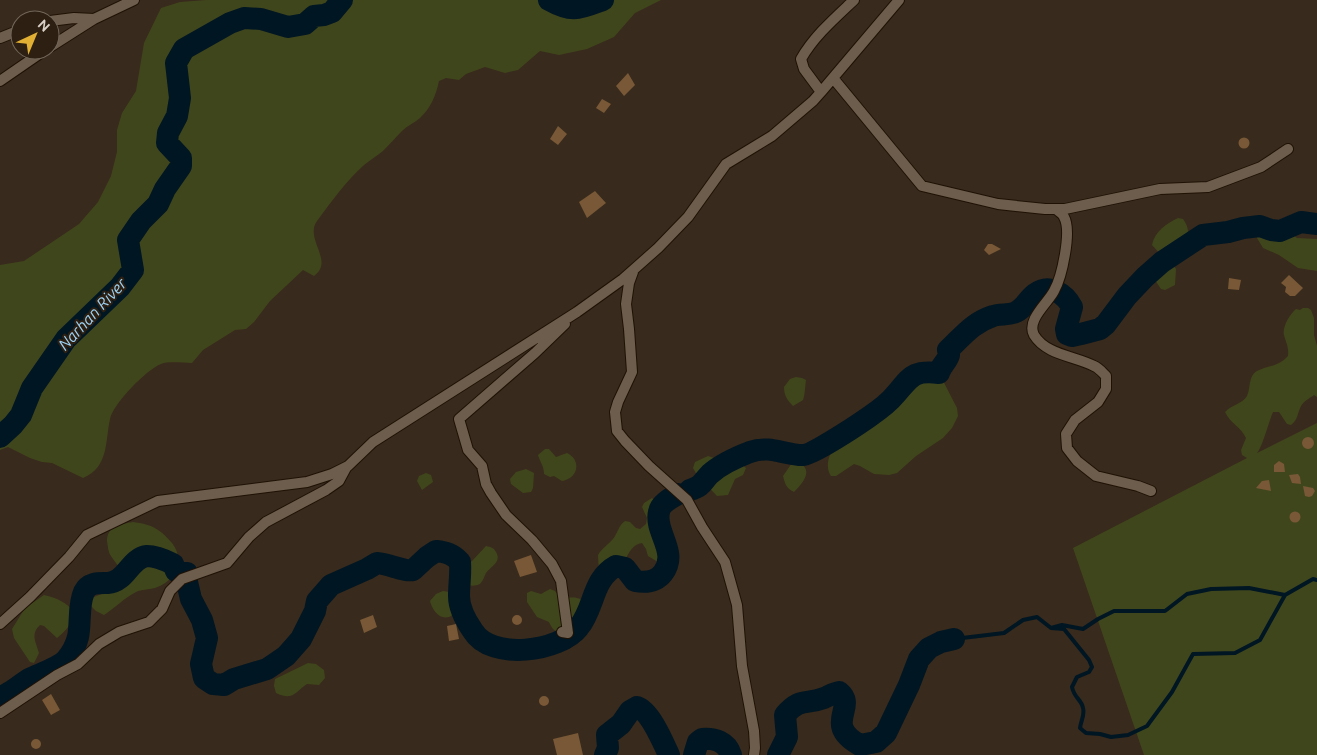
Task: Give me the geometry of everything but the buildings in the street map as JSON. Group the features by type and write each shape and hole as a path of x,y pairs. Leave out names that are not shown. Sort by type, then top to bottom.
{"street":[{"path":"60,41 94,19 134,0"},
{"path":"821,92 804,69 801,59 818,36 854,0"},
{"path":"0,713 57,675 78,664 99,644 118,632 149,622 162,609 170,591 182,579 227,563 248,537 266,522 339,481 348,466 373,442 577,312 623,279 688,217 726,164 772,136 813,101 898,0"},
{"path":"60,20 94,19"},
{"path":"0,81 30,60"},
{"path":"832,78 922,186 998,204 1065,209 1160,189 1208,186 1261,167 1288,149"},
{"path":"1056,208 1065,217 1067,241 1064,263 1055,290 1037,315 1033,324 1033,334 1045,346 1095,366 1106,376 1106,389 1098,402 1075,420 1066,434 1067,448 1077,461 1096,476 1138,486 1151,492"},
{"path":"634,269 629,283 626,304 632,372 615,412 617,431 648,466 687,500 725,562 737,605 742,666 756,748 754,755"},
{"path":"562,632 568,633 561,581 552,564 532,540 506,515 491,493 486,484 482,466 468,450 459,419 535,353 577,312"},
{"path":"0,624 70,557 87,535 158,501 307,482 332,474 348,466"}],"green space":[{"path":"206,0 661,0 635,13 614,37 587,49 559,55 540,51 518,70 505,73 485,67 466,74 459,80 446,78 439,81 432,101 424,114 404,129 383,151 357,171 317,221 314,235 321,257 322,264 320,270 314,276 303,270 270,301 254,322 246,329 235,330 203,350 192,363 164,363 155,367 140,380 124,396 112,413 102,461 91,473 83,478 52,463 30,458 8,447 0,450 0,265 24,261 79,224 98,202 111,176 117,152 117,130 122,113 136,91 144,43 161,8 180,2"},
{"path":"1178,218 1183,219 1187,226 1187,237 1180,247 1162,256 1152,245 1153,240 1162,228"},
{"path":"1268,220 1274,220 1297,238 1317,239 1317,271 1298,268 1279,255 1263,248 1257,238 1257,232 1261,225"},
{"path":"1173,265 1176,269 1175,285 1165,290 1161,289 1155,280 1158,273"},
{"path":"1303,308 1311,310 1314,318 1314,335 1317,346 1317,397 1314,395 1301,406 1296,419 1291,425 1287,424 1279,412 1273,412 1257,453 1317,423 1317,755 1144,755 1073,548 1247,458 1242,455 1241,450 1246,438 1225,412 1247,396 1254,373 1281,362 1288,356 1284,335 1285,325 1296,309 1300,310"},
{"path":"930,369 939,373 957,408 958,416 952,428 943,438 916,456 897,473 889,475 874,474 854,464 836,476 831,476 828,462 835,446 846,431 863,418 901,403 901,380"},
{"path":"796,377 806,380 805,393 803,400 793,406 786,397 784,387 790,379"},
{"path":"545,449 549,449 556,457 567,453 572,456 575,460 576,469 572,477 562,481 554,476 550,477 544,474 538,455"},
{"path":"708,456 714,458 723,470 735,462 739,462 746,468 743,475 735,479 728,495 717,496 697,475 693,468 695,462"},
{"path":"797,462 805,468 806,476 794,492 786,486 783,476 792,463"},
{"path":"526,469 534,473 533,488 531,492 523,493 511,484 510,479 516,472"},
{"path":"426,473 431,475 433,482 422,490 417,481 419,476"},
{"path":"652,498 663,513 672,532 672,550 667,557 658,562 648,556 642,543 636,545 631,549 617,574 606,580 599,573 598,555 613,539 625,521 640,529 646,524 647,518 642,507 644,503"},
{"path":"133,522 155,528 163,534 176,550 178,564 173,576 168,581 155,588 136,592 104,615 90,605 92,598 117,586 123,577 121,570 109,553 107,541 109,532 115,527"},
{"path":"486,546 495,551 497,561 486,573 480,584 472,586 466,584 457,576 455,570 472,561"},
{"path":"550,589 555,591 561,599 577,598 584,605 582,615 568,633 556,631 549,622 537,617 527,602 527,593 531,591 541,594"},
{"path":"443,591 453,595 454,614 450,617 442,617 436,613 430,601 436,594"},
{"path":"44,595 64,603 74,612 74,616 63,633 57,638 44,626 40,625 37,628 34,635 39,653 34,663 30,662 14,638 12,629 25,608"},
{"path":"308,663 316,664 324,670 325,678 319,685 307,684 290,696 276,693 275,679"}],"waterway":[{"name":"Narhan River","path":"0,437 21,415 32,388 66,339 120,287 133,270 128,240 141,221 158,204 165,189 181,166 181,158 167,143 168,133 177,116 180,98 176,63 184,49 230,23 244,18 261,19 288,27 305,24 314,16 332,12 342,0"},
{"name":"Narhan River","path":"549,0 570,8 588,6 603,0"},
{"name":"Narhan River","path":"690,490 700,485 719,467 750,452 771,450 803,455 824,445 853,428 881,408 913,376 930,372 939,373 949,355 948,350 973,326 993,316 1016,312 1035,294 1041,291 1051,290 1061,294 1069,302 1072,307 1066,329 1067,334 1072,336 1081,334 1100,329 1145,277 1162,262 1203,235 1260,226 1280,231 1301,222 1317,224"},
{"name":"Narhan River","path":"187,582 191,599 202,620 207,638 201,664 204,678 213,684 224,685 234,679 267,669 286,656 301,639 315,611 317,601 331,585 377,563 413,570 436,551 449,554 460,562 460,605 473,631 482,640 494,647 509,650 526,650 542,647 570,636 584,619 602,578 616,566 625,568 635,581 650,581 663,573 668,557 658,520 659,512 669,499 678,494"},
{"name":"Narhan River","path":"0,697 29,679 58,666 66,660 74,649 77,640 81,603 84,592 89,586 114,582 124,575 136,561 147,556 167,561 173,564 176,571 187,573 183,573"},
{"name":"Narhan River","path":"954,639 1004,633 1023,620 1037,617 1051,628 1062,625 1083,629 1114,611 1165,611 1187,594 1211,589 1249,588 1285,595 1313,579 1317,580"},
{"name":"Narhan River","path":"1051,628 1064,629 1089,660 1092,667 1089,672 1077,677 1072,687 1083,708 1080,728 1086,733 1111,737 1128,735 1147,726 1172,692 1193,654 1235,653 1260,640 1285,595"},
{"name":"Narhan River","path":"778,755 787,737 785,715 790,709 799,704 818,700 839,692 844,698 845,704 842,716 843,730 860,745 876,742 886,733 919,659 929,648 941,642 954,639"},
{"name":"Narhan River","path":"605,755 608,748 607,735 621,724 630,711 637,707 647,714 660,735 669,755"},
{"name":"Narhan River","path":"694,755 698,742 702,739 720,742 727,747 731,755"}]}
